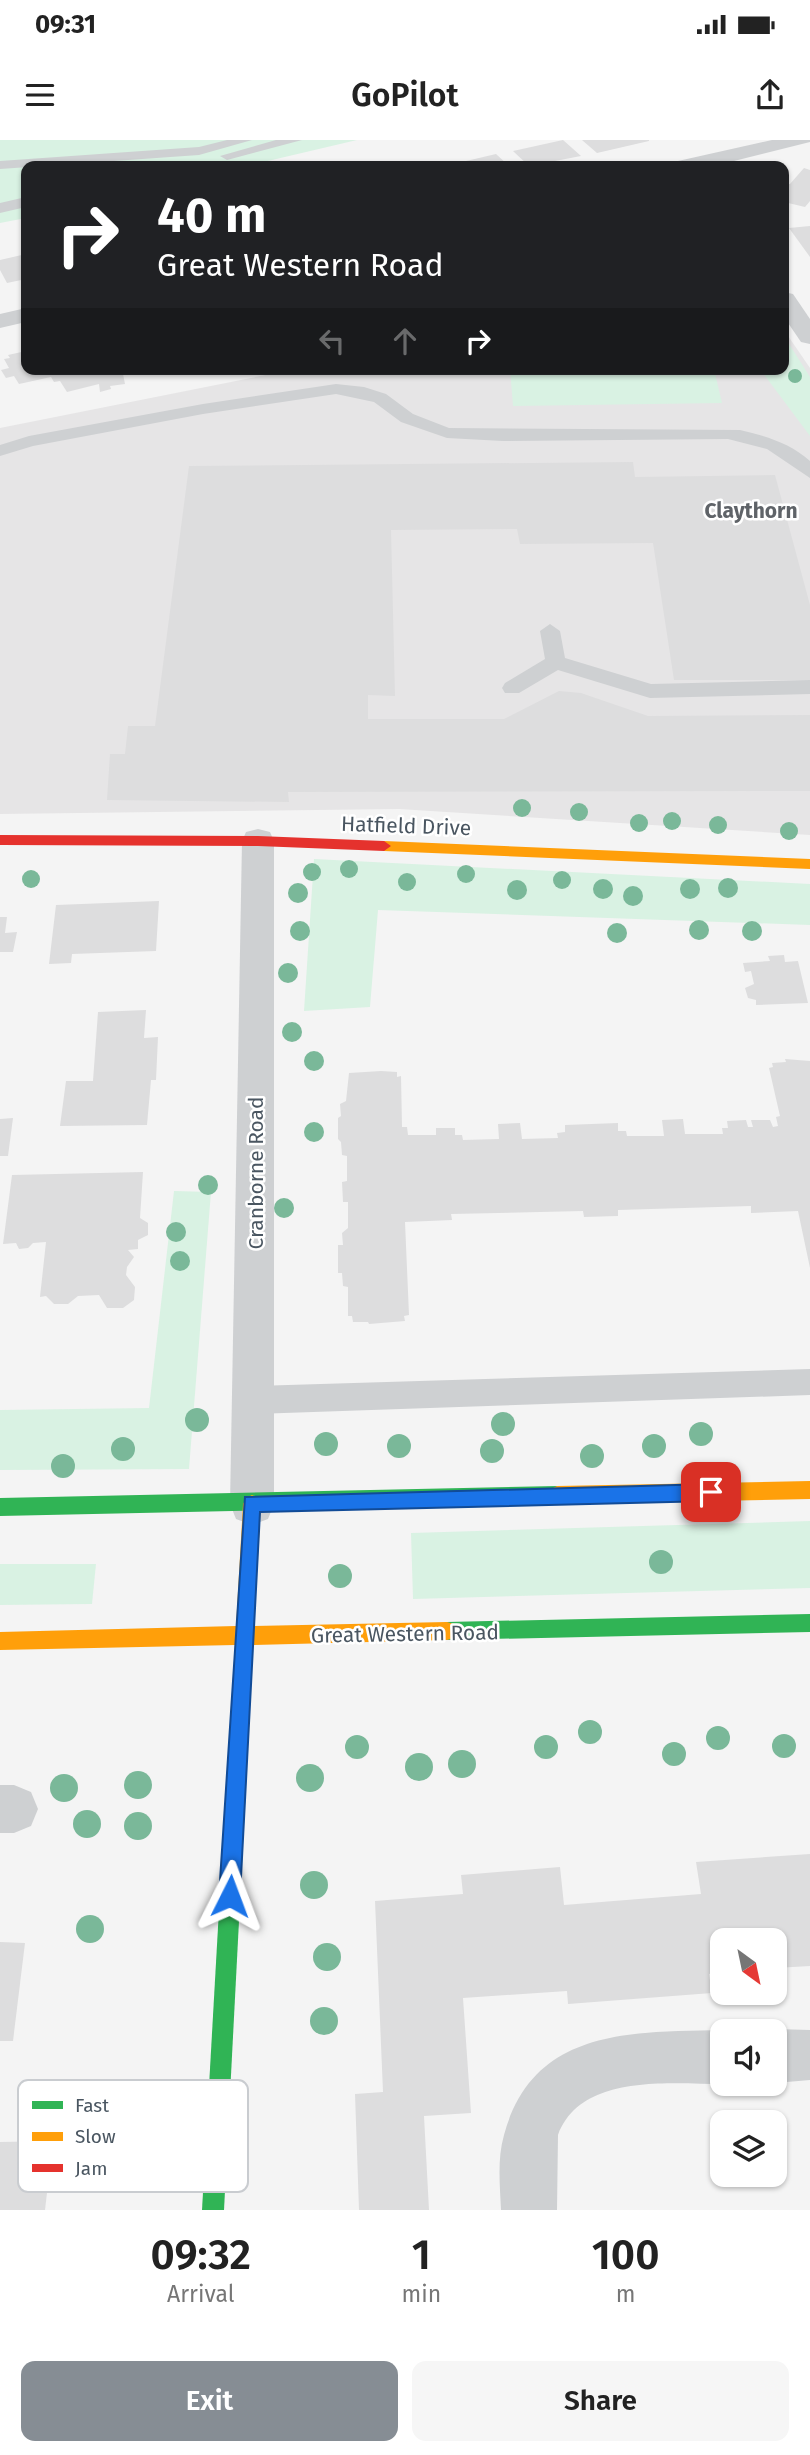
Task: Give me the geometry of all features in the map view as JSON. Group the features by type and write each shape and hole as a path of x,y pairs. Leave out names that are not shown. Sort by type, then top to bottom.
{"street":[{"path":"712,161 802,140"},
{"path":"789,306 810,337"},
{"path":"0,321 21,316"},
{"name":"Hatfield Drive","path":"0,840 258,841 810,864"},
{"name":"Cranborne Road","path":"252,1504 258,841"},
{"path":"0,1507 252,1504 810,1490"},
{"path":"220,2080 252,1504"},
{"name":"Great Western Road","path":"0,1641 244,1638 810,1623"},
{"path":"529,2210 527,2160 531,2132 541,2107 562,2084 587,2069 629,2060 710,2057"},
{"path":"213,2210 214,2192"}],"lane":[{"path":"57,161 199,151 245,140"},
{"path":"203,161 295,140"},
{"path":"0,165 21,164"},
{"path":"0,208 21,203"},
{"path":"0,451 29,441 203,409 336,389 365,392 380,398 407,418 447,433 471,436 728,434 750,437 790,454 810,472"},
{"path":"550,631 556,662"},
{"path":"512,688 556,662 650,691 810,687"},
{"path":"255,1400 810,1382"}],"shaded area":[{"path":"789,337 810,368 810,835 399,809 0,814 0,428 266,375 789,375"}],"green space":[{"path":"0,140 357,140 267,161 21,161 21,219 0,223"},
{"path":"789,344 810,377 810,436 764,375 789,375"},
{"path":"510,375 715,375 722,403 513,406"},
{"path":"314,859 810,884 810,925 378,910 370,1007 304,1011"},
{"path":"174,1191 211,1192 189,1469 0,1470 0,1410 149,1408"},
{"path":"810,1521 810,1588 413,1599 411,1533"},
{"path":"0,1564 96,1564 92,1604 0,1605"}],"building":[{"path":"563,140 581,156 555,161 524,161 513,151"},
{"path":"582,140 649,140 649,141 597,153"},
{"path":"496,154 504,161 466,161"},
{"path":"804,168 810,170 810,201 805,207 789,203 790,184"},
{"path":"810,226 810,257 789,228"},
{"path":"21,255 21,280 7,283 0,270 0,260"},
{"path":"21,352 21,375 123,375 125,384 110,386 111,389 100,392 99,384 67,392 60,381 54,382 51,377 19,384 14,376 6,378 1,370 9,368 4,359 10,358 8,355"},
{"path":"633,462 635,477 775,475 810,605 810,680 674,680 653,543 520,544 517,529 391,530 395,696 368,695 368,719 504,719 559,691 581,693 648,716 810,715 810,791 288,792 289,802 107,800 110,754 125,754 128,726 155,726 189,466"},
{"path":"159,901 156,951 72,954 71,963 49,964 56,905"},
{"path":"0,917 7,917 5,933 17,932 13,952 0,952"},
{"path":"784,955 785,962 798,961 808,1003 756,1005 756,1000 748,998 745,988 754,984 751,971 745,972 743,963 770,961 768,956"},
{"path":"146,1010 144,1038 158,1037 156,1080 151,1080 147,1125 60,1126 66,1081 93,1081 98,1012"},
{"path":"785,1059 810,1061 810,1268 798,1211 751,1213 751,1206 618,1210 618,1216 584,1217 583,1211 451,1214 452,1220 405,1222 409,1315 404,1316 405,1321 369,1324 353,1322 352,1316 348,1316 348,1287 343,1286 342,1273 338,1273 338,1245 343,1245 342,1233 348,1228 348,1202 343,1202 342,1182 347,1181 347,1156 342,1155 341,1142 338,1139 338,1118 341,1116 340,1104 346,1101 349,1073 381,1071 397,1072 397,1077 401,1076 402,1127 407,1127 408,1135 436,1135 436,1128 455,1128 455,1135 462,1135 463,1140 499,1139 498,1124 520,1123 522,1139 558,1138 557,1133 565,1132 565,1125 618,1123 618,1131 626,1131 627,1136 664,1136 662,1120 683,1119 685,1134 723,1134 722,1128 728,1128 727,1121 746,1120 748,1127 753,1127 751,1120 770,1120 773,1127 778,1126 776,1117 780,1116 769,1068 773,1067 772,1063 786,1062"},
{"path":"13,1118 8,1156 0,1156 0,1119"},
{"path":"143,1172 140,1218 148,1223 148,1235 138,1240 138,1249 128,1250 134,1257 127,1267 126,1275 135,1287 134,1300 123,1308 107,1308 99,1295 78,1296 68,1304 54,1304 46,1296 40,1297 46,1242 33,1243 28,1248 19,1249 16,1243 3,1244 12,1175"},
{"path":"810,1854 810,1966 788,1967 788,1928 710,1928 710,1993 568,2004 567,1991 463,1998 471,2113 424,2116 429,2210 359,2210 355,2094 383,2092 375,1901 463,1894 461,1875 560,1867 564,1905 701,1894 696,1862"},
{"path":"0,1942 25,1943 13,2041 0,2041"},
{"path":"0,2142 18,2142 18,2192 47,2192 45,2210 0,2210"}],"traffic: fast":[{"path":"0,1507 557,1495"},
{"path":"447,1631 810,1623"},
{"path":"220,2080 236,1786"},
{"path":"213,2210 214,2192"}],"traffic: slow":[{"path":"384,846 810,864"},
{"path":"557,1495 810,1490"},
{"path":"236,1786 252,1504"},
{"path":"0,1641 447,1631"}],"traffic: jam":[{"path":"0,840 258,841 384,846"}],"district":[{"name":"Claythorn","path":"751,511"}],"route":[{"path":"230,1896 252,1504 711,1492"}]}
